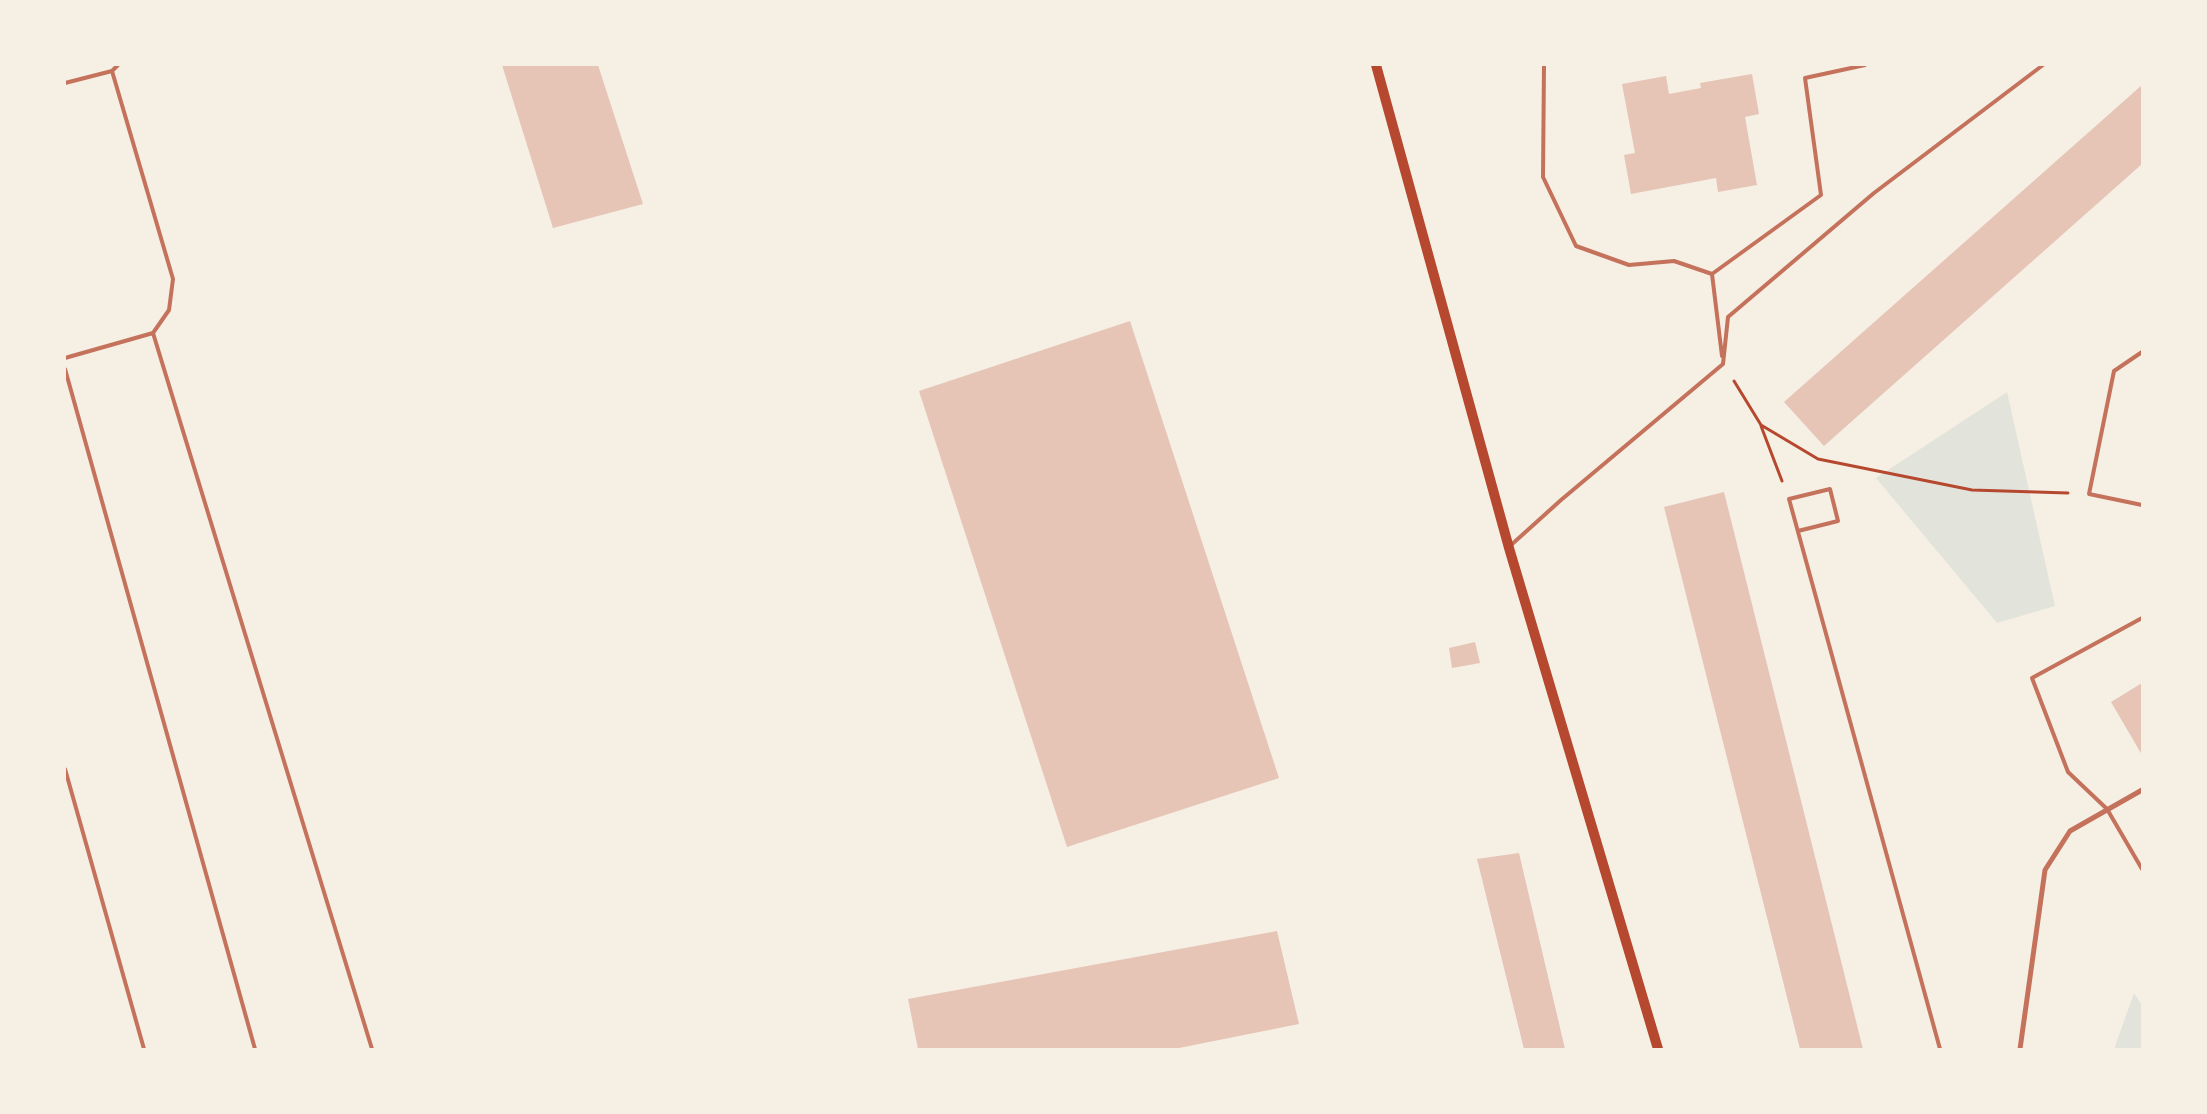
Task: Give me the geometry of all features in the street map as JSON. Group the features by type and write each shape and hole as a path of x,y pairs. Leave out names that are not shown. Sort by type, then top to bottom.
{"main road":[{"path":"1376,65 1508,548 1658,1049"}],"street":[{"path":"2020,1049 2045,870 2070,831 2142,790"}],"lane":[{"path":"65,83 112,71 118,65"},
{"path":"1544,65 1542,177 1576,246 1629,265 1674,261 1712,274"},
{"path":"1712,274 1821,195 1805,78 1865,65"},
{"path":"1508,548 1561,500 1723,364 1728,317 1874,193 2043,65"},
{"path":"65,358 153,333 169,310 173,279 112,71"},
{"path":"1712,274 1723,364"},
{"path":"153,333 372,1049"},
{"path":"2142,352 2114,371 2089,494 2142,505"},
{"path":"65,369 255,1049"},
{"path":"1798,531 1838,521 1830,490 1789,499 1940,1049"},
{"path":"2142,618 2032,678 2068,772 2106,809 2142,869"},
{"path":"65,769 144,1049"}],"path":[{"path":"1723,364 1761,425 1789,499"},
{"path":"1761,425 1818,459 1972,490 2089,494"}],"shaded area":[{"path":"2007,392 2055,606 1997,623 1876,478"},
{"path":"2134,993 2142,1005 2142,1049 2114,1049"}],"building":[{"path":"502,65 598,65 643,204 553,228"},
{"path":"1752,74 1759,114 1745,117 1757,185 1718,192 1716,178 1631,194 1624,155 1635,153 1622,84 1666,76 1669,94 1701,88 1700,83"},
{"path":"2142,85 2142,164 1824,446 1784,402"},
{"path":"1130,321 1279,778 1067,847 919,391"},
{"path":"1724,492 1863,1049 1800,1049 1664,507"},
{"path":"1475,642 1480,663 1452,668 1449,648"},
{"path":"2142,683 2142,755 2111,702"},
{"path":"1519,853 1565,1049 1524,1049 1477,859"},
{"path":"1277,931 1299,1024 1174,1049 918,1049 908,999"}]}
